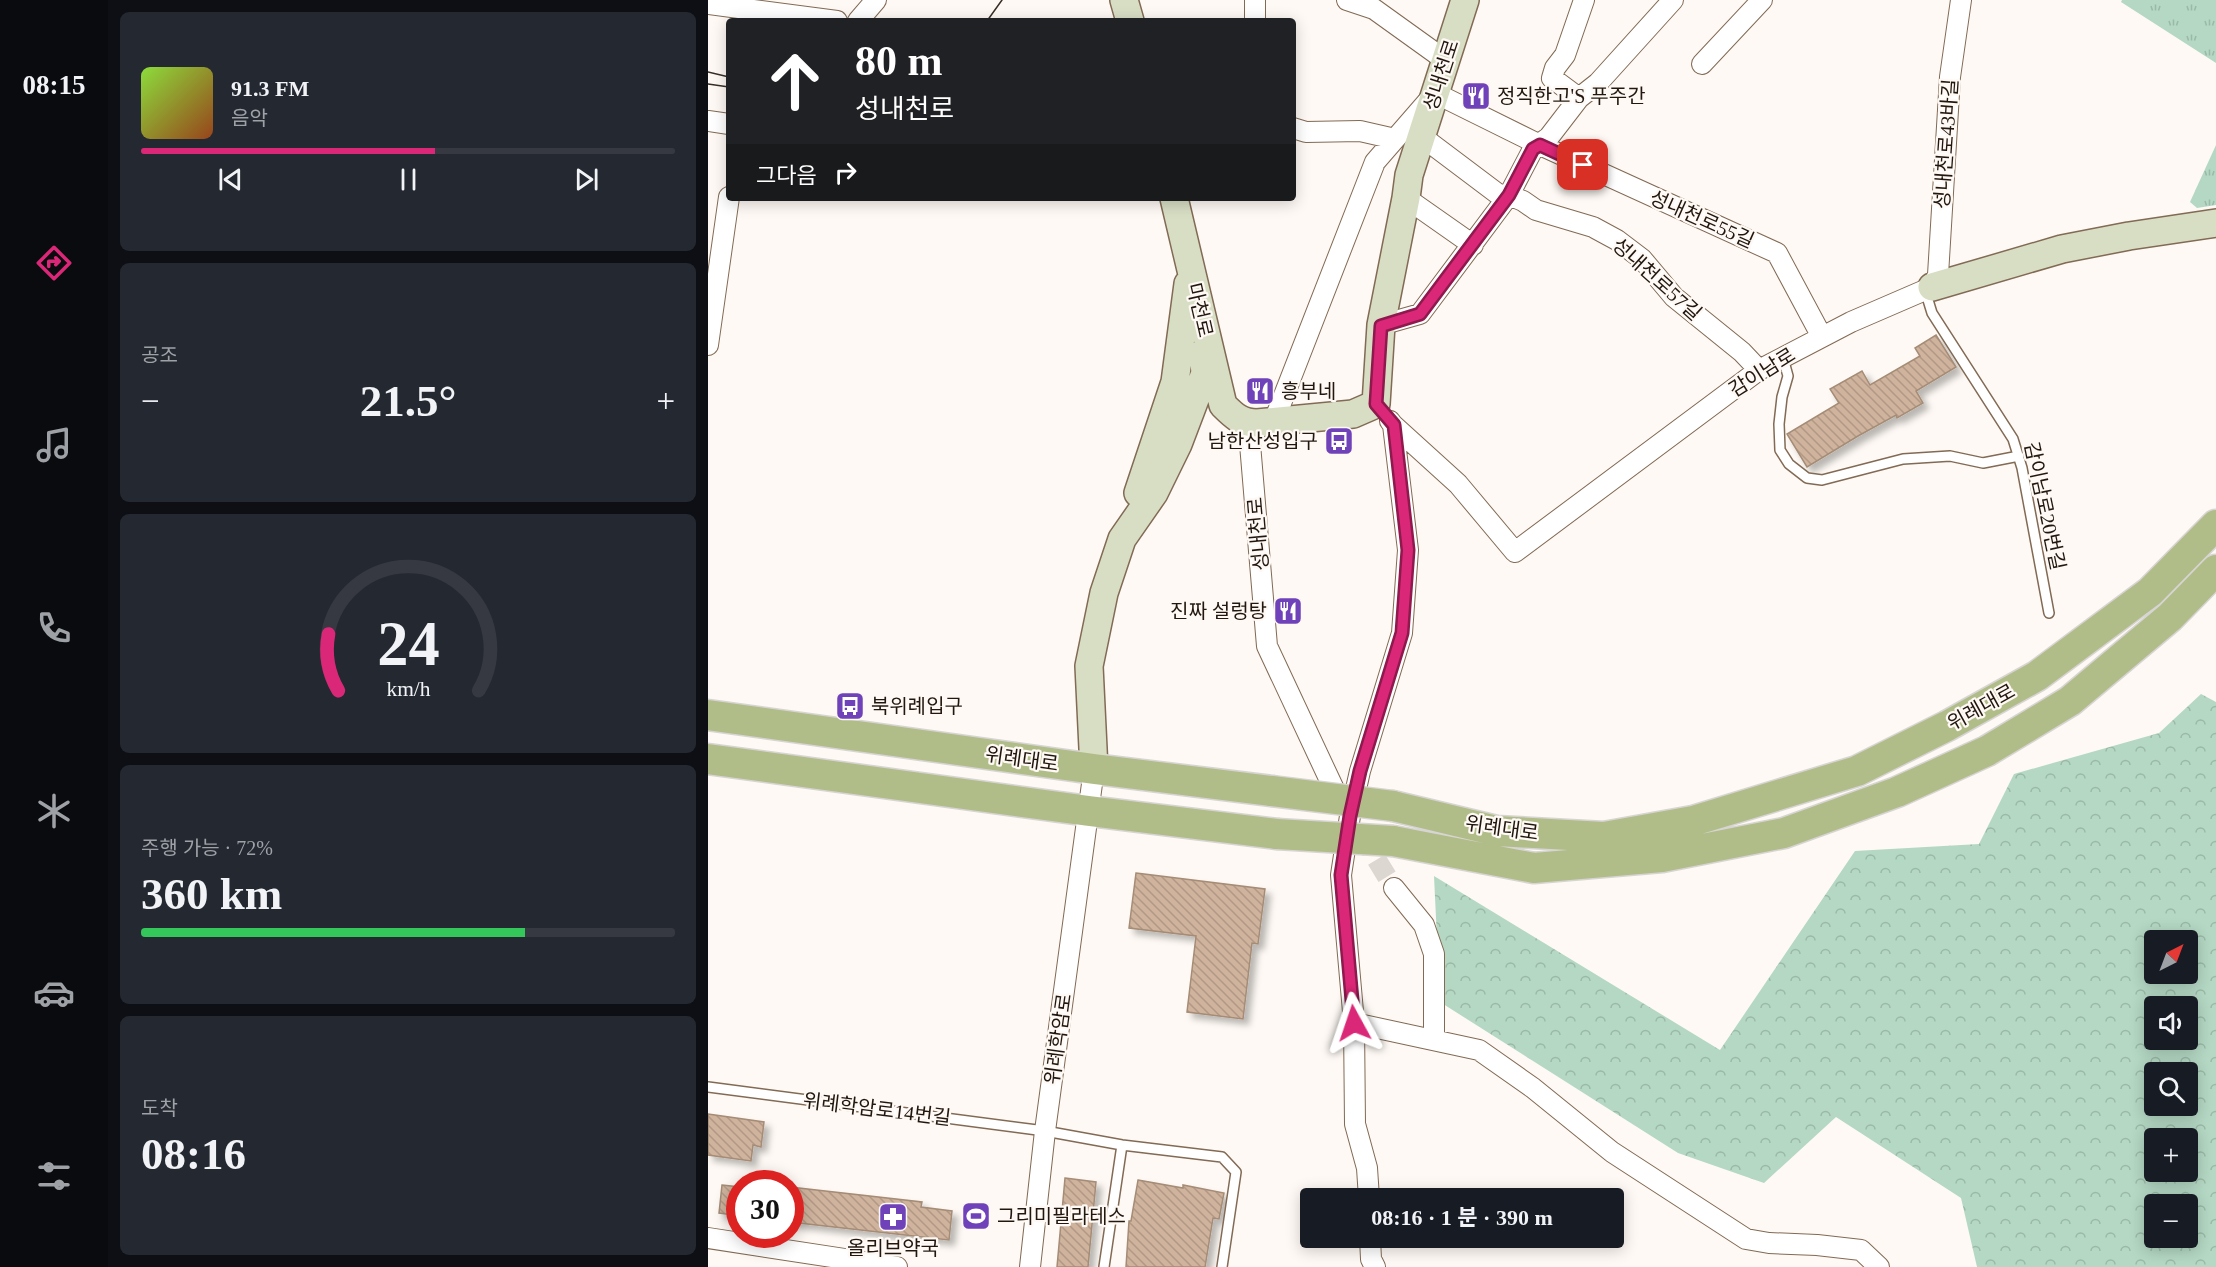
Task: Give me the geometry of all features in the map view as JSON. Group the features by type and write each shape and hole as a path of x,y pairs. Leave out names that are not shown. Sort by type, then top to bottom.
{"main road":[{"path":"1124,0 1129,18"},
{"name":"성내천로","path":"1376,404 1381,326 1406,198 1408,137 1435,93 1465,0"},
{"name":"마천로","path":"1175,201 1223,405 1234,417"},
{"name":"감이남로","path":"1932,287 2062,249 2216,223"},
{"path":"1094,769 1089,666 1104,593 1175,382 1183,311 1191,271"},
{"path":"1122,539 1154,493 1178,444 1205,373 1200,310"},
{"path":"1234,417 1246,423 1353,414 1376,404"},
{"name":"위례대로","path":"708,715 1094,769 1393,806 1497,831 1604,837 1693,821 1857,771 1947,726 2037,676 2150,592 2216,525"},
{"name":"위례대로","path":"708,759 1089,812 1277,834 1393,841 1534,868 1662,857 1784,833 1897,792 1986,751 2070,701 2170,617 2216,570"}],"street":[{"path":"861,18 876,0"},
{"path":"1255,0 1255,18"},
{"path":"1347,0 1374,9 1445,60"},
{"path":"1579,98 1555,81 1552,74 1564,54 1584,0"},
{"path":"1381,326 1420,314 1509,195 1533,149 1553,132 1579,98 1598,83 1673,0"},
{"path":"1702,64 1761,0"},
{"name":"성내천로43바길","path":"1932,287 1938,275 1950,77 1961,0"},
{"path":"708,4 814,18"},
{"name":"성내천로55길","path":"1435,93 1540,145 1777,253 1822,337"},
{"path":"708,121 726,124"},
{"path":"1296,129 1306,132 1360,131 1408,137"},
{"path":"1274,421 1375,162 1408,137"},
{"name":"성내천로57길","path":"1408,137 1498,194 1509,195 1536,210 1593,227 1617,240 1642,259 1674,297 1742,352 1759,370"},
{"path":"1406,198 1473,245"},
{"path":"708,345 728,201"},
{"name":"감이남로","path":"1394,425 1458,484 1515,552 1759,370 1851,322 1932,287"},
{"path":"1368,1188 1367,1168 1355,1124 1354,1023 1341,875 1360,771 1402,633 1408,550 1394,425 1376,404"},
{"name":"성내천로","path":"1234,417 1250,444 1267,646 1333,786"},
{"name":"위례학암로","path":"1030,1267 1045,1131 1094,769"},
{"path":"1394,888 1424,925 1434,954 1434,1039"},
{"path":"1354,1023 1479,1050 1533,1088 1612,1152 1746,1239 1861,1250 1879,1267"},
{"path":"708,1238 817,1261 897,1267"},
{"path":"1370,1248 1371,1259 1375,1267"}],"lane":[{"name":"감이남로20번길","path":"1932,287 1928,300 1932,313 2013,440 2019,456 2049,613"},
{"path":"1783,358 1788,376 1782,397 1779,424 1780,450 1789,464 1807,478 1822,480 1903,459 1950,456 1983,463 2019,456"},
{"name":"위례학암로14번길","path":"708,1087 1045,1131 1122,1145 1222,1157 1236,1172 1222,1267"},
{"path":"1104,1267 1122,1145"}],"green space":[{"path":"2122,0 2216,0 2216,63 2121,2"},
{"path":"2216,145 2216,205 2197,208 2190,202"},
{"path":"2201,694 2216,702 2216,1267 1977,1267 1961,1198 1836,1117 1764,1183 1678,1153 1440,1002 1434,876 1720,1050 1855,851 1979,844 2014,774 2159,733"}],"building":[{"path":"1936,335 1956,367 1916,391 1923,403 1897,418 1896,415 1807,467 1787,434 1839,403 1830,389 1862,371 1870,385 1920,356 1915,348"},
{"path":"1136,873 1265,889 1258,944 1252,943 1243,1019 1187,1012 1196,936 1129,928"},
{"path":"708,1114 764,1122 761,1147 753,1145 751,1161 708,1155"},
{"path":"1065,1178 1096,1182 1088,1267 1057,1267"},
{"path":"1138,1180 1224,1193 1219,1219 1213,1218 1205,1267 1126,1267 1129,1221 1131,1221"},
{"path":"722,1185 726,1185 726,1214 719,1213"},
{"path":"804,1189 922,1202 921,1207 952,1211 949,1240 804,1224"}],"tunnel":[{"path":"1361,834 1394,888"}],"tram line":[{"path":"989,18 1002,0"},
{"path":"708,72 726,76"},
{"path":"708,84 726,87"}],"place":[{"name":"정직한고'S 푸주간","path":"1476,96"},
{"name":"흥부네","path":"1260,391"},
{"name":"남한산성입구","path":"1339,441"},
{"name":"진짜 설렁탕","path":"1288,611"},
{"name":"북위례입구","path":"850,706"},
{"name":"그리미필라테스","path":"976,1216"},
{"name":"올리브약국","path":"893,1217"}],"route":[{"path":"1354,1023 1341,875 1360,771 1402,633 1408,550 1394,425 1376,404 1381,326 1420,314 1509,195 1533,149 1540,145 1583,165"}]}
